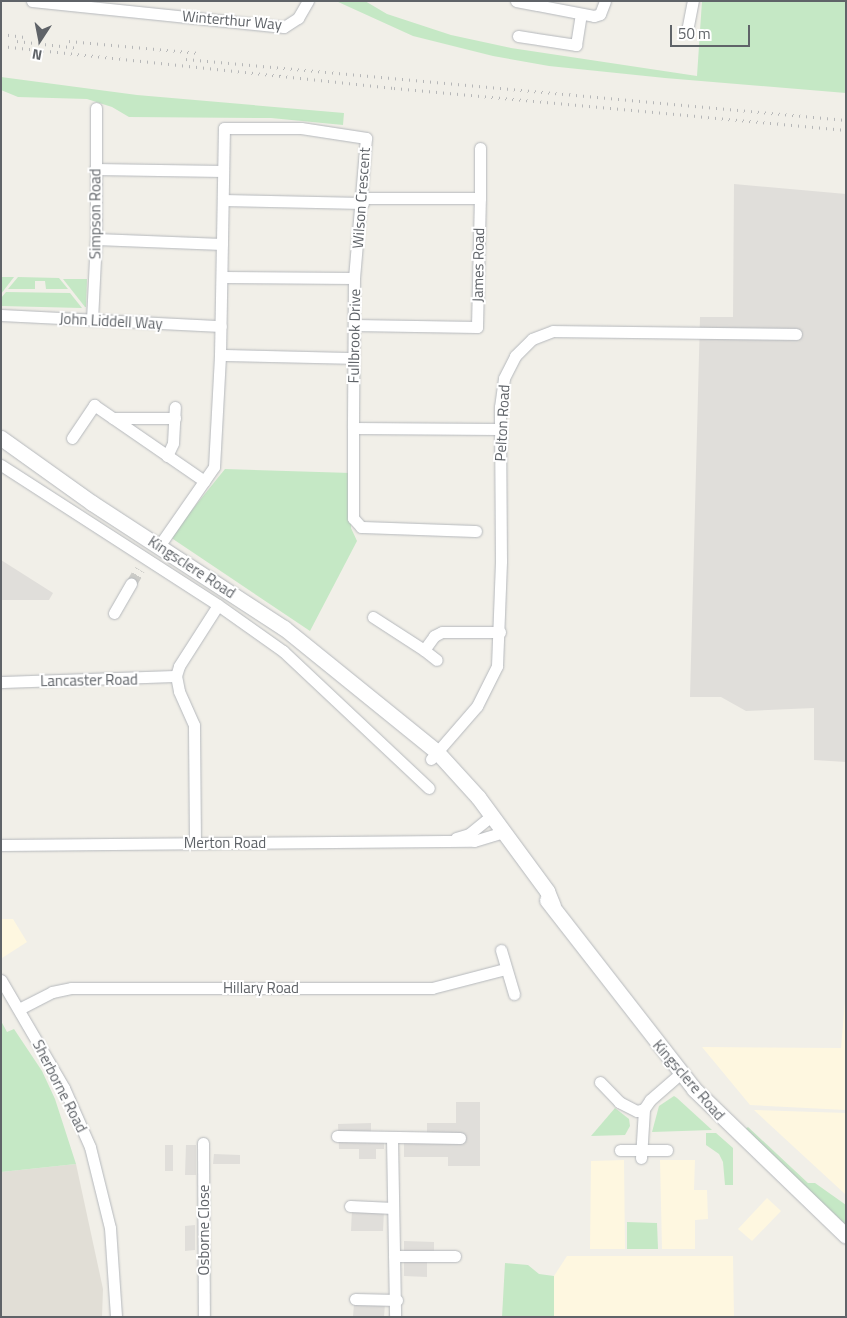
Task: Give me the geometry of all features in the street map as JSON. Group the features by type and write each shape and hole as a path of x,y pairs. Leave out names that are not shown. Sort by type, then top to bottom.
{"street":[{"name":"Winterthur Way","path":"32,1 144,7 284,27 298,18 308,1"},
{"path":"516,1 581,14 600,14 605,1"},
{"path":"687,31 692,1"},
{"path":"518,36 576,45 581,14"},
{"name":"Simpson Road","path":"92,320 96,239 96,108"},
{"name":"Wilson Crescent","path":"223,277 224,128 301,128 366,138 363,201 354,278"},
{"path":"223,200 363,201 480,198 480,148"},
{"path":"95,170 223,171"},
{"name":"James Road","path":"354,325 477,326 480,198"},
{"path":"96,239 222,244"},
{"path":"159,546 204,481 216,460 223,277"},
{"name":"Fullbrook Drive","path":"223,277 354,278 352,518 361,527 476,531"},
{"name":"John Liddell Way","path":"1,315 222,326"},
{"name":"Pelton Road","path":"434,756 486,692 497,666 500,632 499,429 504,378 515,356 532,339 552,331 796,334"},
{"path":"220,355 353,358"},
{"path":"72,438 94,405 204,481"},
{"path":"113,418 175,413 174,443 167,456"},
{"path":"353,428 499,429"},
{"name":"Kingsclere Road","path":"1,438 46,471 284,628 334,668 370,701 376,711 403,737 434,756 489,819 681,1073 712,1109 846,1236"},
{"name":"Kingsclere Road","path":"1,465 143,565 218,605 283,651 322,684 430,788"},
{"path":"35,488 46,471"},
{"path":"115,613 131,584"},
{"path":"196,843 194,725 179,691 176,676 179,666 218,605"},
{"path":"373,616 437,660"},
{"path":"424,650 434,636 442,632 500,632"},
{"path":"322,684 334,668"},
{"name":"Lancaster Road","path":"1,682 176,676"},
{"name":"Merton Road","path":"449,840 469,834 489,819"},
{"name":"Merton Road","path":"1,845 474,841 500,835"},
{"path":"501,950 505,969 514,994"},
{"name":"Hillary Road","path":"19,1009 58,989 432,988 505,969"},
{"name":"Sherborne Road","path":"1,980 64,1088 90,1147 110,1228 116,1317"},
{"path":"641,1154 644,1110 650,1100 681,1073"},
{"path":"600,1082 619,1102 637,1110 644,1110"},
{"path":"337,1136 460,1138"},
{"path":"392,1138 394,1256 397,1300 395,1317"},
{"name":"Osborne Close","path":"204,1143 204,1317"},
{"path":"620,1150 641,1154 667,1150"},
{"path":"350,1206 393,1208"},
{"path":"394,1256 455,1256"},
{"path":"355,1299 397,1300"}],"shaded area":[{"path":"734,184 846,194 846,762 814,760 814,708 746,711 721,697 690,697 700,317 733,317"},
{"path":"1,560 53,593 49,600 1,600"},
{"path":"1,919 13,919 27,942 2,958"},
{"path":"846,990 846,1110 750,1105 702,1047 841,1048"},
{"path":"456,1102 480,1102 480,1166 448,1166 448,1157 404,1157 404,1141 427,1141 427,1123 456,1123"},
{"path":"754,1110 846,1113 846,1195 845,1194"},
{"path":"371,1123 371,1141 384,1142 384,1149 376,1149 376,1159 359,1159 359,1149 339,1149 338,1124"},
{"path":"165,1145 173,1145 173,1171 165,1171"},
{"path":"186,1145 196,1145 196,1175 185,1175"},
{"path":"214,1154 240,1155 240,1164 213,1164"},
{"path":"624,1160 625,1249 590,1249 591,1161"},
{"path":"660,1160 695,1160 694,1190 707,1190 708,1219 695,1220 695,1249 662,1249"},
{"path":"76,1164 103,1289 102,1317 1,1317 1,1172"},
{"path":"767,1198 781,1211 752,1241 738,1229"},
{"path":"352,1210 384,1210 383,1231 351,1231"},
{"path":"195,1225 195,1250 185,1251 185,1226"},
{"path":"404,1241 434,1242 434,1251 427,1251 427,1277 404,1276"},
{"path":"567,1256 733,1256 734,1317 554,1317 554,1276"},
{"path":"385,1303 384,1317 353,1317 354,1304"}],"green space":[{"path":"336,1 365,1 387,14 451,35 511,48 697,76 702,1 846,1 846,93 549,66 493,56 413,36"},
{"path":"1,77 137,95 344,113 343,125 271,118 129,117 112,107 87,99 18,97 1,90"},
{"path":"1,277 14,277 1,294"},
{"path":"18,277 59,278 68,289 46,289 45,281 35,281 35,289 8,289"},
{"path":"63,279 87,279 86,307 85,307"},
{"path":"6,292 70,293 82,308 1,306 1,298"},
{"path":"225,469 351,473 351,528 357,541 310,631 170,537"},
{"path":"1,1021 7,1032 14,1029 42,1071 55,1099 76,1164 1,1172"},
{"path":"674,1096 712,1130 652,1132 659,1106"},
{"path":"615,1108 629,1119 630,1126 625,1135 591,1136"},
{"path":"748,1127 808,1183 815,1183 846,1205 846,1225 744,1130"},
{"path":"706,1133 716,1133 733,1148 733,1185 725,1185 723,1162 719,1154 706,1145"},
{"path":"627,1222 657,1223 658,1249 627,1249"},
{"path":"505,1263 528,1265 539,1274 554,1276 554,1317 502,1317"}],"tunnel":[{"path":"131,584 140,569"}],"railway":[{"path":"1,34 27,37"},
{"path":"17,41 79,48"},
{"path":"69,41 199,53"},
{"path":"1,46 394,88 846,130"},
{"path":"186,59 846,120"}]}
